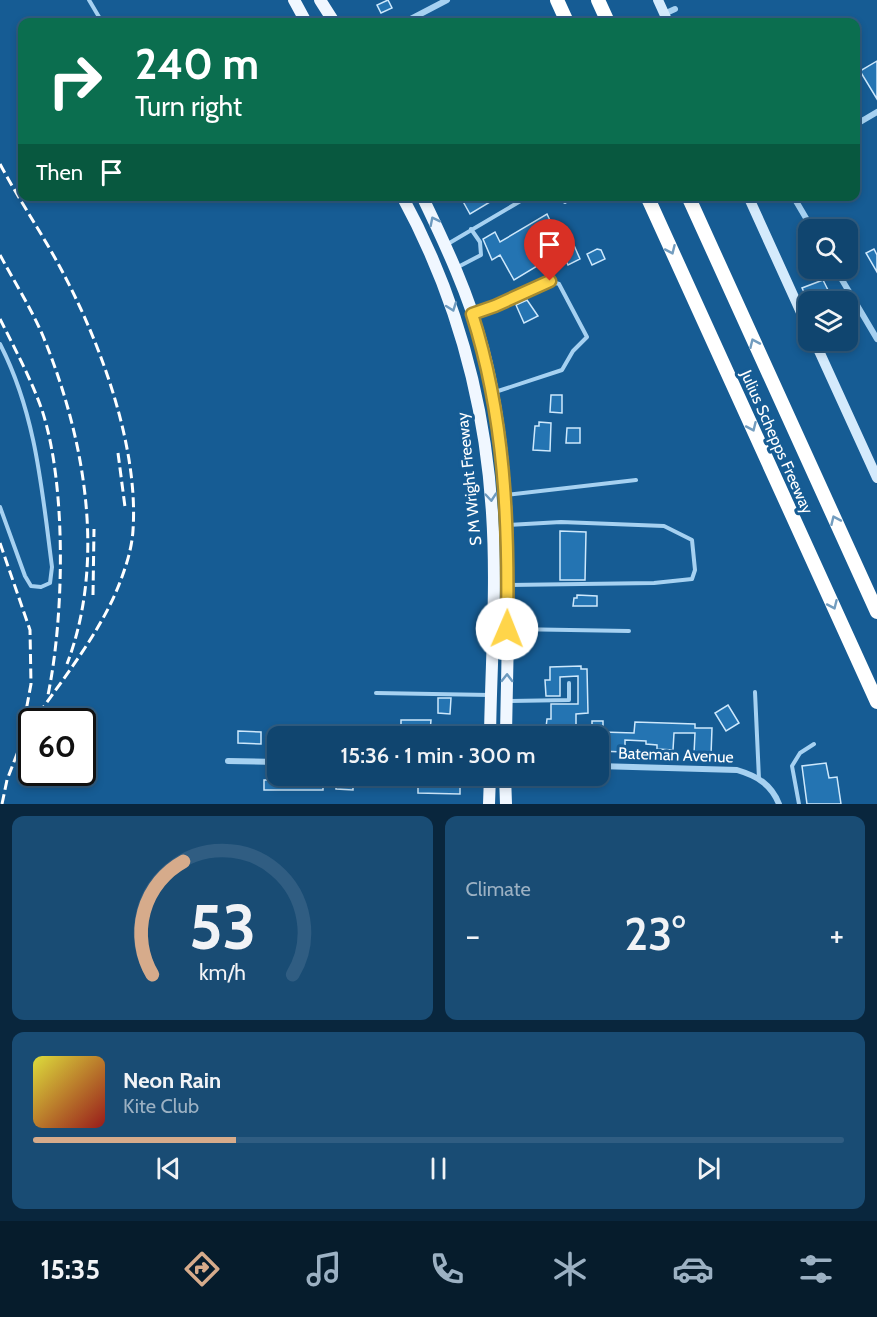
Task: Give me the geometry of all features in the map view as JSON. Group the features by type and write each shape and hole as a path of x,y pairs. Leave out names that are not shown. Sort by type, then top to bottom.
{"highway":[{"path":"557,0 565,18"},
{"path":"599,2 606,18"},
{"name":"Julius Schepps Freeway","path":"649,201 877,702"},
{"name":"Julius Schepps Freeway","path":"690,201 877,612"}],"main road":[{"path":"294,0 304,18"},
{"path":"320,0 331,18"},
{"path":"658,0 666,18"},
{"name":"S M Wright Freeway","path":"404,201 445,287 470,362 478,402 493,515 490,726"},
{"name":"S M Wright Freeway","path":"424,201 446,245 472,314 492,393 506,495 508,585 506,726"},
{"path":"750,201 798,306"},
{"path":"819,351 877,478"},
{"path":"489,804 490,786"},
{"path":"506,786 506,804"}],"street":[{"path":"413,18 447,0"},
{"path":"666,18 675,9"},
{"path":"860,122 877,112"},
{"path":"796,201 807,219"},
{"path":"842,279 877,339"},
{"path":"228,761 267,762"},
{"name":"Bateman Avenue","path":"609,766 724,768 756,777"},
{"path":"756,777 771,790 779,804"}],"lane":[{"path":"89,0 100,18"},
{"path":"446,245 520,201"},
{"path":"456,269 480,255 480,242 471,229"},
{"path":"472,314 550,281 559,284 587,337 573,351 562,370 492,393"},
{"path":"0,344 16,374 35,438 52,567 50,583 32,586 25,576 0,507"},
{"path":"506,495 636,480"},
{"path":"507,525 561,522 664,526 692,540 695,570 692,579 654,583 508,585"},
{"path":"507,629 629,631"},
{"path":"506,701 569,700 569,683"},
{"path":"755,692 756,777"},
{"path":"376,693 491,694"},
{"path":"797,803 792,766 800,753 814,744"}],"building":[{"path":"388,0 392,8 381,13 377,5"},
{"path":"877,61 877,99 860,71"},
{"path":"463,201 492,201 470,214"},
{"path":"547,214 554,229 559,227 569,245 573,243 580,259 568,265 562,251 514,280 500,255 492,260 483,239 495,232 500,242"},
{"path":"597,249 601,250 605,259 592,265 587,254"},
{"path":"874,249 877,255 877,272 866,253"},
{"path":"823,280 828,291 804,291 802,288"},
{"path":"527,300 538,316 524,323 516,305"},
{"path":"551,395 562,395 562,413 550,412"},
{"path":"539,422 551,423 550,451 533,450 535,426 539,426"},
{"path":"567,428 580,428 580,443 566,443"},
{"path":"560,531 586,532 585,580 560,580"},
{"path":"577,595 597,596 597,606 573,606"},
{"path":"581,666 581,669 587,669 588,713 576,714 576,726 546,726 547,719 551,719 551,704 578,704 578,676 560,677 560,696 546,696 545,680 550,680 550,667"},
{"path":"438,698 451,698 450,714 438,713"},
{"path":"728,705 739,723 726,731 715,713"},
{"path":"401,720 431,720 430,726 401,726"},
{"path":"592,721 603,721 603,726 592,726"},
{"path":"635,722 695,724 695,728 712,728 711,755 694,754 695,733 674,733 673,750 657,749 657,745 646,744 646,741 625,740 625,752 609,751 609,732 634,733"},
{"path":"238,731 261,732 261,744 238,743"},
{"path":"826,763 829,778 837,777 841,804 807,804 802,766"},
{"path":"264,780 267,780 267,786 323,786 323,790 264,790"},
{"path":"336,786 353,786 353,790 336,789"},
{"path":"418,786 460,786 460,794 418,793"}],"railway":[{"path":"0,164 18,196"},
{"path":"21,201 71,288 100,354 122,425 133,496 131,545 116,592 89,642 43,708"},
{"path":"0,255 43,336 70,415 79,456 88,540 86,583 79,624 67,664"},
{"path":"0,319 28,375 42,410 56,476 60,591 48,695"},
{"path":"118,453 125,507"},
{"path":"93,595 94,529"},
{"path":"0,543 30,630 31,684 27,708"},
{"path":"2,804 7,780 18,751"}],"route":[{"path":"507,629 508,533 501,449 491,384 472,314 550,281"}]}
